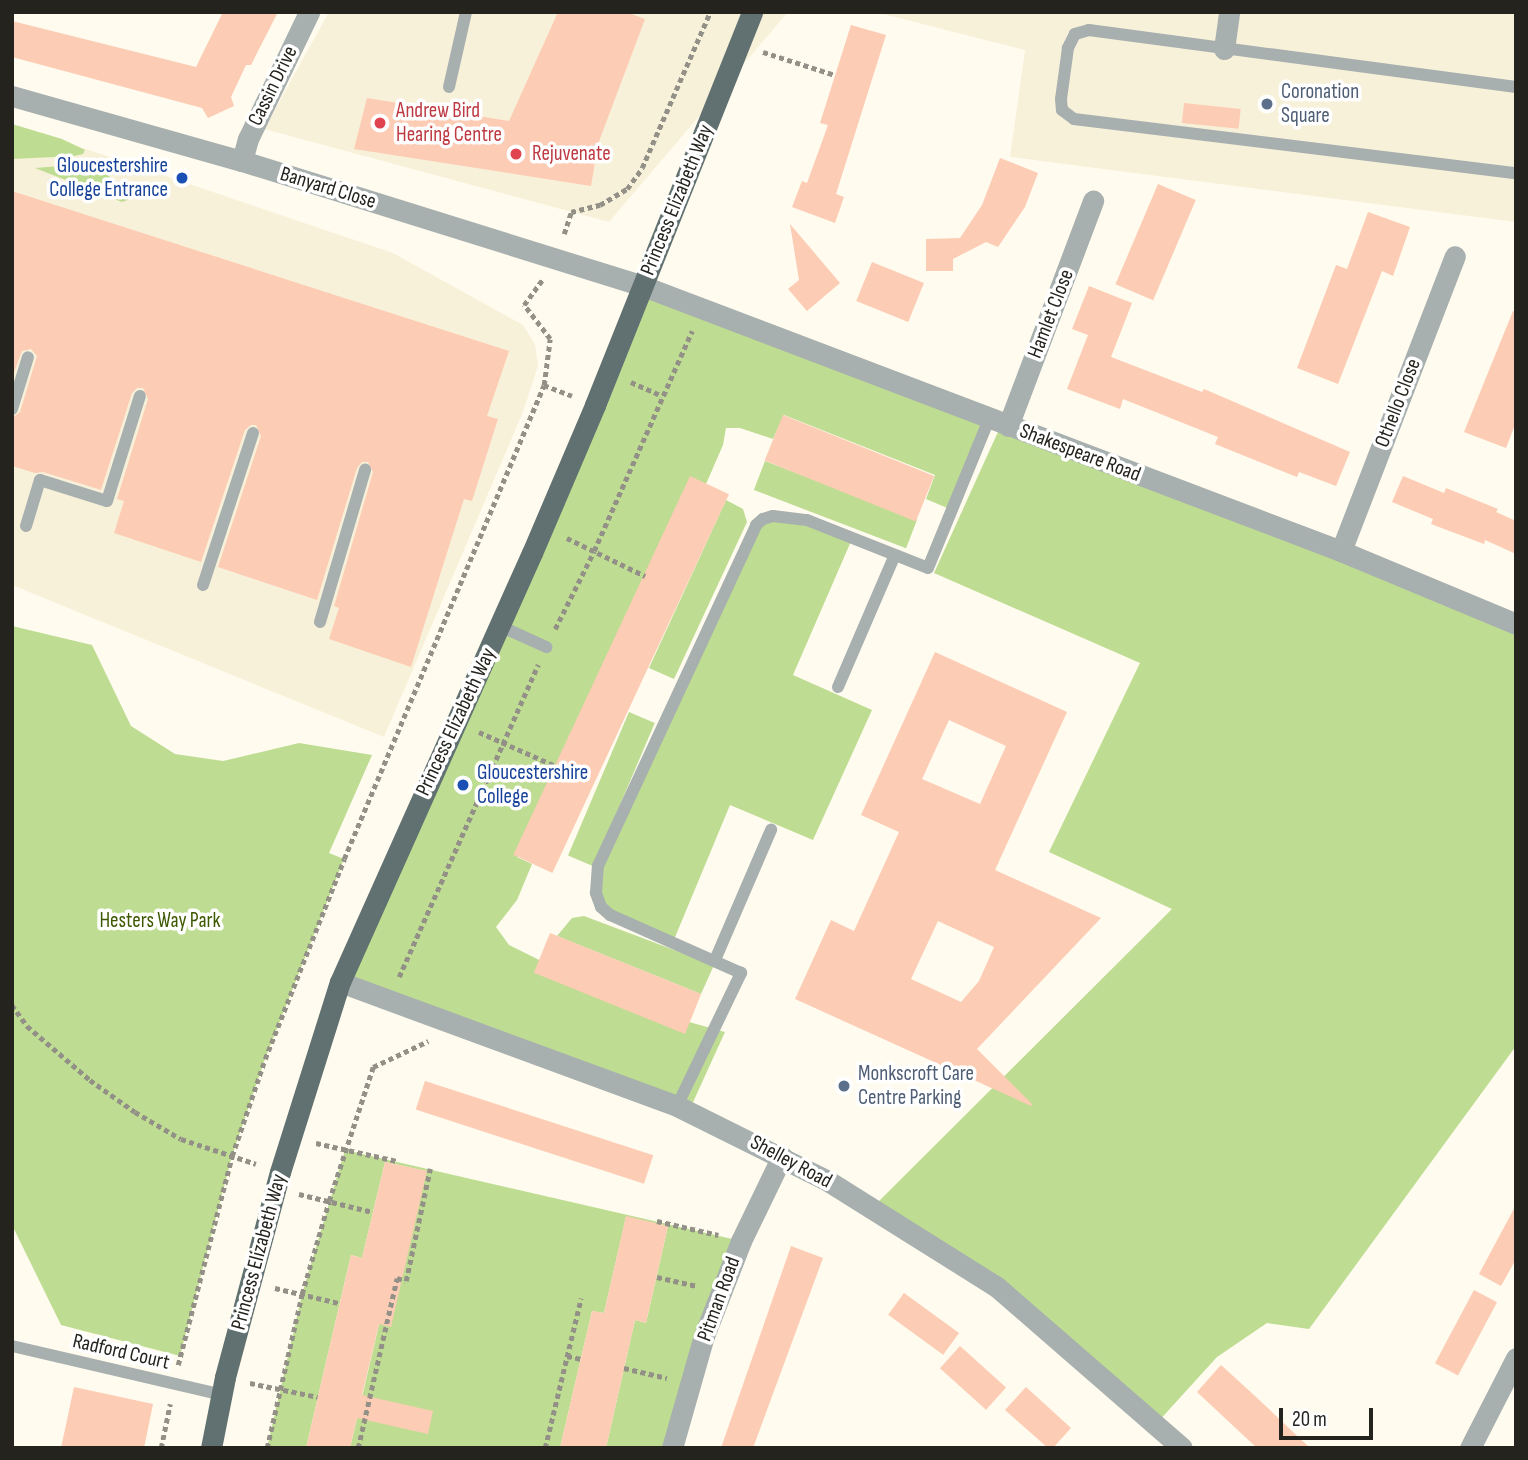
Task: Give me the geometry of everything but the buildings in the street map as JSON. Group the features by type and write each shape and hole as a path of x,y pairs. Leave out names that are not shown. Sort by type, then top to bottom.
{"main road":[{"name":"Princess Elizabeth Way","path":"211,1448 223,1386 250,1282 278,1181 340,982 500,626 608,373 752,12"}],"street":[{"name":"Cassin Drive","path":"242,161 248,139 309,12"},
{"path":"1224,49 1230,12"},
{"name":"Banyard Close","path":"12,96 242,161 643,286"},
{"name":"Hamlet Close","path":"999,422 1093,201"},
{"name":"Othello Close","path":"1341,551 1455,256"},
{"name":"Shakespeare Road","path":"643,286 1341,551 1516,624"},
{"name":"Shelley Road","path":"340,982 677,1105 782,1157 873,1207 997,1287 1182,1448"},
{"name":"Pitman Road","path":"671,1448 721,1291 741,1241 782,1157"},
{"path":"1470,1448 1516,1358"}],"lane":[{"path":"449,87 466,12"},
{"path":"1516,87 1089,30 1075,34 1068,48 1062,110 1074,119 1516,173"},
{"path":"12,409 28,357"},
{"path":"26,526 40,480 107,501 140,396"},
{"path":"677,1105 741,973 610,915 601,907 596,893 598,866 757,525 763,519 773,516 807,520 894,557 928,568 999,422"},
{"path":"203,585 253,433"},
{"path":"320,622 365,470"},
{"path":"838,687 894,557"},
{"path":"500,626 546,647"},
{"path":"715,960 771,830"},
{"name":"Radford Court","path":"12,1346 174,1384 223,1386"}],"path":[{"path":"161,1448 174,1384 232,1157 265,1059 344,859 544,385 550,339 524,306 555,259 571,212 600,205 627,189 642,168 709,12"},
{"path":"739,44 835,75"},
{"path":"608,373 662,396"},
{"path":"543,525 645,576"},
{"path":"456,722 558,767"},
{"path":"12,1005 27,1026 90,1080 135,1112 181,1139 232,1157 278,1181 328,1201 373,1212"},
{"path":"267,1448 302,1294 328,1201 373,1067 461,1026"},
{"path":"291,1138 397,1161"},
{"path":"358,1448 397,1278 406,1280 430,1169"},
{"path":"657,1221 741,1241"},
{"path":"657,1277 721,1291"},
{"path":"250,1282 339,1303"},
{"path":"545,1448 581,1298"},
{"path":"381,1315 388,1317"},
{"path":"567,1356 580,1359"},
{"path":"624,1368 690,1382"},
{"path":"223,1386 279,1389 317,1397"},
{"path":"359,1408 367,1410"}],"shaded area":[{"path":"329,12 788,12 609,222 264,129"},
{"name":"Coronation Square","path":"875,12 1516,12 1516,222 1010,157 1025,50"},
{"path":"12,124 393,253 523,325 535,344 538,366 523,412 384,737 12,585"}],"green space":[{"path":"12,124 62,139 85,150 83,154 74,156 12,159"},
{"path":"97,163 130,199 122,202 35,168"},
{"path":"643,286 989,419 952,510 926,499 935,475 784,415 773,439 740,428 726,428 723,445 706,484 517,857 532,864 517,900 496,927 509,945 685,1032 689,1022 725,1032 689,1111 340,982"},
{"path":"1002,423 1516,624 1516,1046 1309,1329 1267,1323 1217,1357 1156,1424 997,1287 873,1207 1172,909 1049,852 1140,663 934,573"},
{"path":"765,461 917,519 906,548 754,490"},
{"path":"726,500 743,509 747,522 674,679 649,668"},
{"path":"773,516 852,539 793,675 872,710 813,840 730,805 673,942 610,915 596,879 748,541"},
{"name":"Hesters Way Park","path":"12,626 92,645 131,726 175,754 223,761 299,743 372,755 329,853 344,859 265,1059 232,1156 180,1356 61,1325 12,1225"},
{"path":"629,712 655,723 594,867 568,856"},
{"path":"584,916 714,965 701,994 557,936 572,918"},
{"path":"345,1150 741,1241 672,1448 606,1448 635,1320 646,1323 668,1226 626,1217 604,1313 592,1311 560,1448 350,1448 393,1265 426,1171 385,1162 362,1258 351,1255 306,1448 267,1448 302,1294"}],"place":[{"name":"Coronation Square","path":"1267,104"},
{"name":"Andrew Bird Hearing Centre","path":"380,123"},
{"name":"Rejuvenate","path":"516,154"},
{"name":"Gloucestershire College Entrance","path":"182,178"},
{"name":"Gloucestershire College","path":"463,785"},
{"name":"Monkscroft Care Centre Parking","path":"844,1086"}]}
